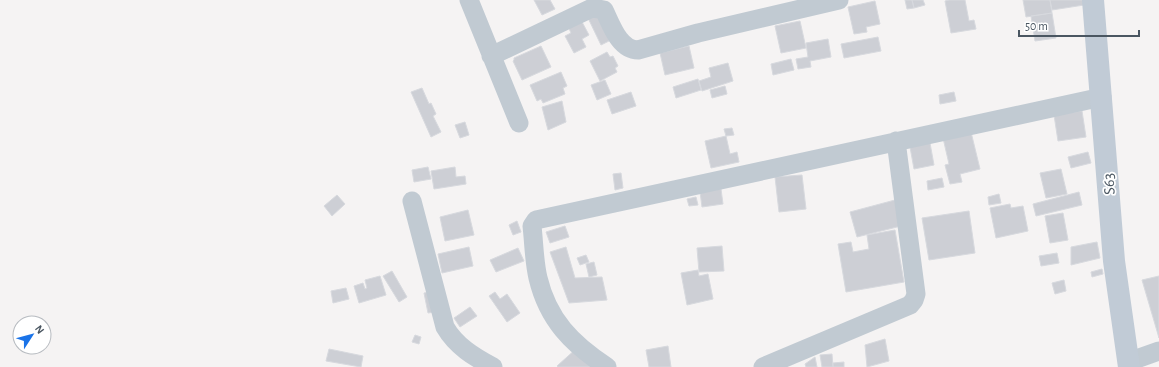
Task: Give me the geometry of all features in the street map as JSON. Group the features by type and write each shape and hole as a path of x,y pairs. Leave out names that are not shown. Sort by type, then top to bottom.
{"main road":[{"name":"S63","path":"1093,0 1114,261 1128,364"}],"street":[{"path":"469,0 520,123"},
{"path":"491,56 592,8 604,10 617,37 628,48 638,50 698,33 839,0"},
{"path":"607,367 578,346 561,328 548,305 538,278 532,226 536,220 1102,97"},
{"path":"764,367 910,305 914,300 916,294 896,141"},
{"path":"412,202 445,327 451,337 460,346 493,367"},
{"path":"1128,364 1159,351"}],"building":[{"path":"534,0 550,0 555,9 542,15"},
{"path":"905,0 912,0 914,8 907,9"},
{"path":"912,0 923,0 925,5 914,8"},
{"path":"965,0 969,21 974,20 976,29 951,33 945,1"},
{"path":"1023,0 1050,0 1052,13 1026,17"},
{"path":"1050,0 1083,0 1084,5 1052,10"},
{"path":"875,1 880,24 866,27 867,32 854,34 848,7"},
{"path":"603,10 609,41 601,45 588,18"},
{"path":"1052,13 1056,38 1035,41 1031,16"},
{"path":"581,20 589,35 582,39 586,47 574,53 565,36 571,33 568,26"},
{"path":"800,21 806,48 781,53 775,26"},
{"path":"878,37 881,51 844,58 841,44"},
{"path":"828,39 831,57 810,61 811,67 798,69 796,59 808,57 806,43"},
{"path":"541,46 551,67 522,80 513,61 514,58"},
{"path":"689,46 694,68 665,75 660,53"},
{"path":"607,52 610,57 613,56 618,66 615,68 617,72 600,81 590,61"},
{"path":"791,59 794,70 773,75 771,64"},
{"path":"728,63 733,81 702,91 699,81 711,77 709,68"},
{"path":"561,72 567,86 563,88 565,94 543,103 541,99 537,101 530,85"},
{"path":"698,79 701,90 676,98 673,87"},
{"path":"605,80 611,94 597,100 591,85"},
{"path":"725,86 727,94 712,98 710,90"},
{"path":"422,88 429,104 431,103 436,114 433,116 441,132 431,137 411,92"},
{"path":"631,92 636,106 612,114 607,100"},
{"path":"954,92 956,101 940,104 939,95"},
{"path":"562,101 566,122 548,130 542,107"},
{"path":"1082,111 1086,137 1058,141 1054,115"},
{"path":"465,122 469,135 460,138 455,125"},
{"path":"732,128 734,135 726,136 724,129"},
{"path":"971,132 980,169 960,174 962,182 950,184 945,165 949,164 943,138"},
{"path":"726,136 730,154 737,152 739,162 711,168 705,141"},
{"path":"930,143 934,165 914,169 910,147"},
{"path":"1088,152 1091,163 1071,168 1068,157"},
{"path":"428,167 431,179 414,182 412,170"},
{"path":"455,167 456,177 465,176 466,184 434,189 431,171"},
{"path":"1061,169 1067,194 1046,198 1040,173"},
{"path":"621,173 623,188 615,190 613,174"},
{"path":"802,175 806,209 779,212 775,177"},
{"path":"942,178 944,187 928,190 927,181"},
{"path":"721,189 723,204 702,207 700,192"},
{"path":"1079,192 1082,205 1036,216 1033,204"},
{"path":"999,194 1001,203 989,205 988,197"},
{"path":"337,195 345,204 332,216 324,206"},
{"path":"696,197 698,205 689,206 687,199"},
{"path":"895,200 901,226 857,237 850,212"},
{"path":"1010,204 1011,208 1023,206 1028,231 996,238 990,208"},
{"path":"468,210 474,235 445,241 440,217"},
{"path":"969,211 975,253 929,260 922,218"},
{"path":"1063,213 1068,240 1050,243 1045,216"},
{"path":"517,221 521,232 513,235 509,225"},
{"path":"565,226 569,237 550,243 546,232"},
{"path":"895,230 904,282 846,292 838,244 851,242 853,252 869,249 867,235"},
{"path":"1097,242 1100,258 1071,265 1071,247"},
{"path":"722,246 724,271 699,272 697,248"},
{"path":"469,247 473,266 442,273 438,254"},
{"path":"566,247 575,278 602,277 607,300 569,303 550,252"},
{"path":"518,248 524,261 496,272 490,260"},
{"path":"1057,253 1059,263 1041,266 1039,256"},
{"path":"586,255 589,262 580,265 577,258"},
{"path":"594,262 597,275 589,277 586,264"},
{"path":"1102,269 1103,274 1092,277 1091,272"},
{"path":"698,270 699,276 708,274 713,299 687,305 681,273"},
{"path":"392,271 407,297 399,302 383,276"},
{"path":"380,276 386,295 359,303 354,286 363,283 365,289 367,288 365,280"},
{"path":"1159,276 1159,338 1142,280"},
{"path":"1064,280 1066,291 1055,294 1052,283"},
{"path":"346,288 349,299 333,303 331,291"},
{"path":"431,292 435,312 428,313 424,293"},
{"path":"495,292 500,299 507,294 520,313 507,322 489,296"},
{"path":"470,307 477,316 460,327 454,318"},
{"path":"415,335 421,337 419,344 412,342"},
{"path":"885,339 889,361 867,367 865,345"},
{"path":"668,346 671,367 649,367 646,350"},
{"path":"577,348 595,367 557,366"},
{"path":"329,349 363,356 361,367 326,361"},
{"path":"832,354 833,367 822,367 820,355"},
{"path":"815,357 817,367 806,367 805,364"},
{"path":"844,362 844,367 833,367 833,363"}]}
